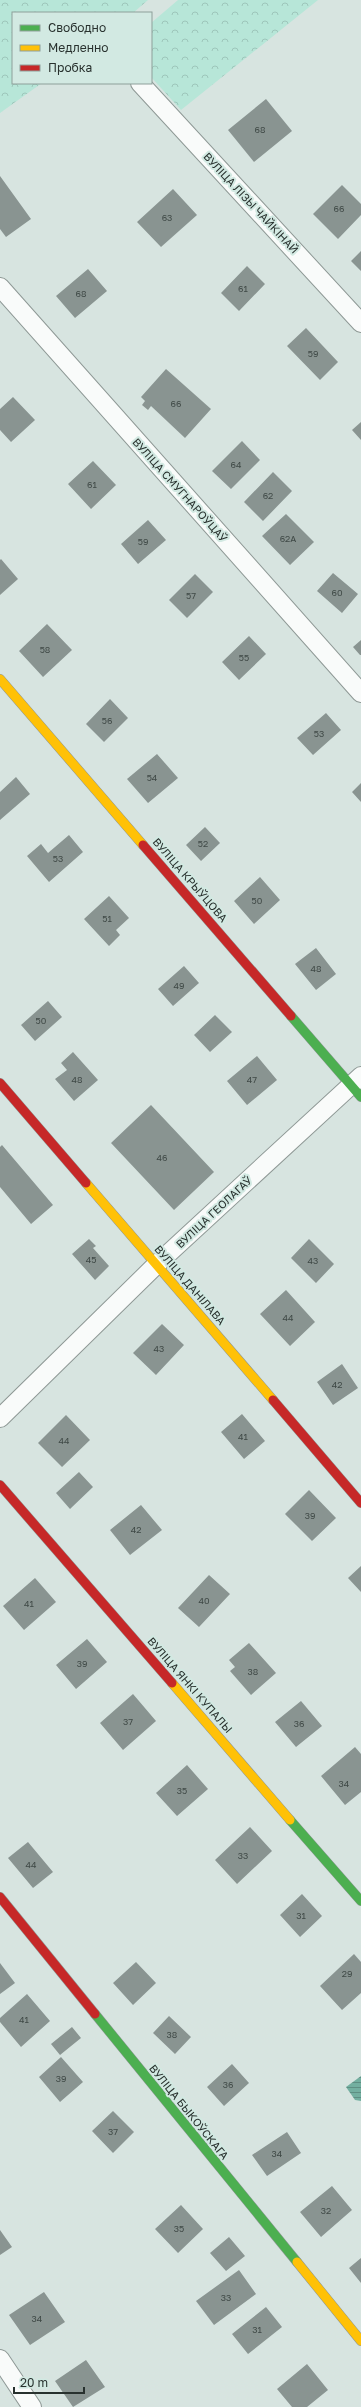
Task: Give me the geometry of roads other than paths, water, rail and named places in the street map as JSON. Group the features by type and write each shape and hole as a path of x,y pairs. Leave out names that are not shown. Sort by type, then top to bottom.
{"street":[{"name":"ВУЛІЦА ЛІЗЫ ЧАЙКІНАЙ","path":"141,84 361,323"},
{"name":"ВУЛІЦА СМУГНАРОЎЦАЎ","path":"0,287 361,694"},
{"name":"ВУЛІЦА КРЫЎЦОВА","path":"0,679 358,1086"},
{"name":"ВУЛІЦА ДАНІЛАВА","path":"0,1083 361,1503"},
{"name":"ВУЛІЦА ГЕОЛАГАЎ","path":"0,1418 157,1264 358,1086"},
{"name":"ВУЛІЦА ЯНКІ КУПАЛЫ","path":"0,1485 361,1901"},
{"name":"ВУЛІЦА БЫКОЎСКАГА","path":"0,1897 361,2342"},
{"path":"0,2359 32,2407"}]}
